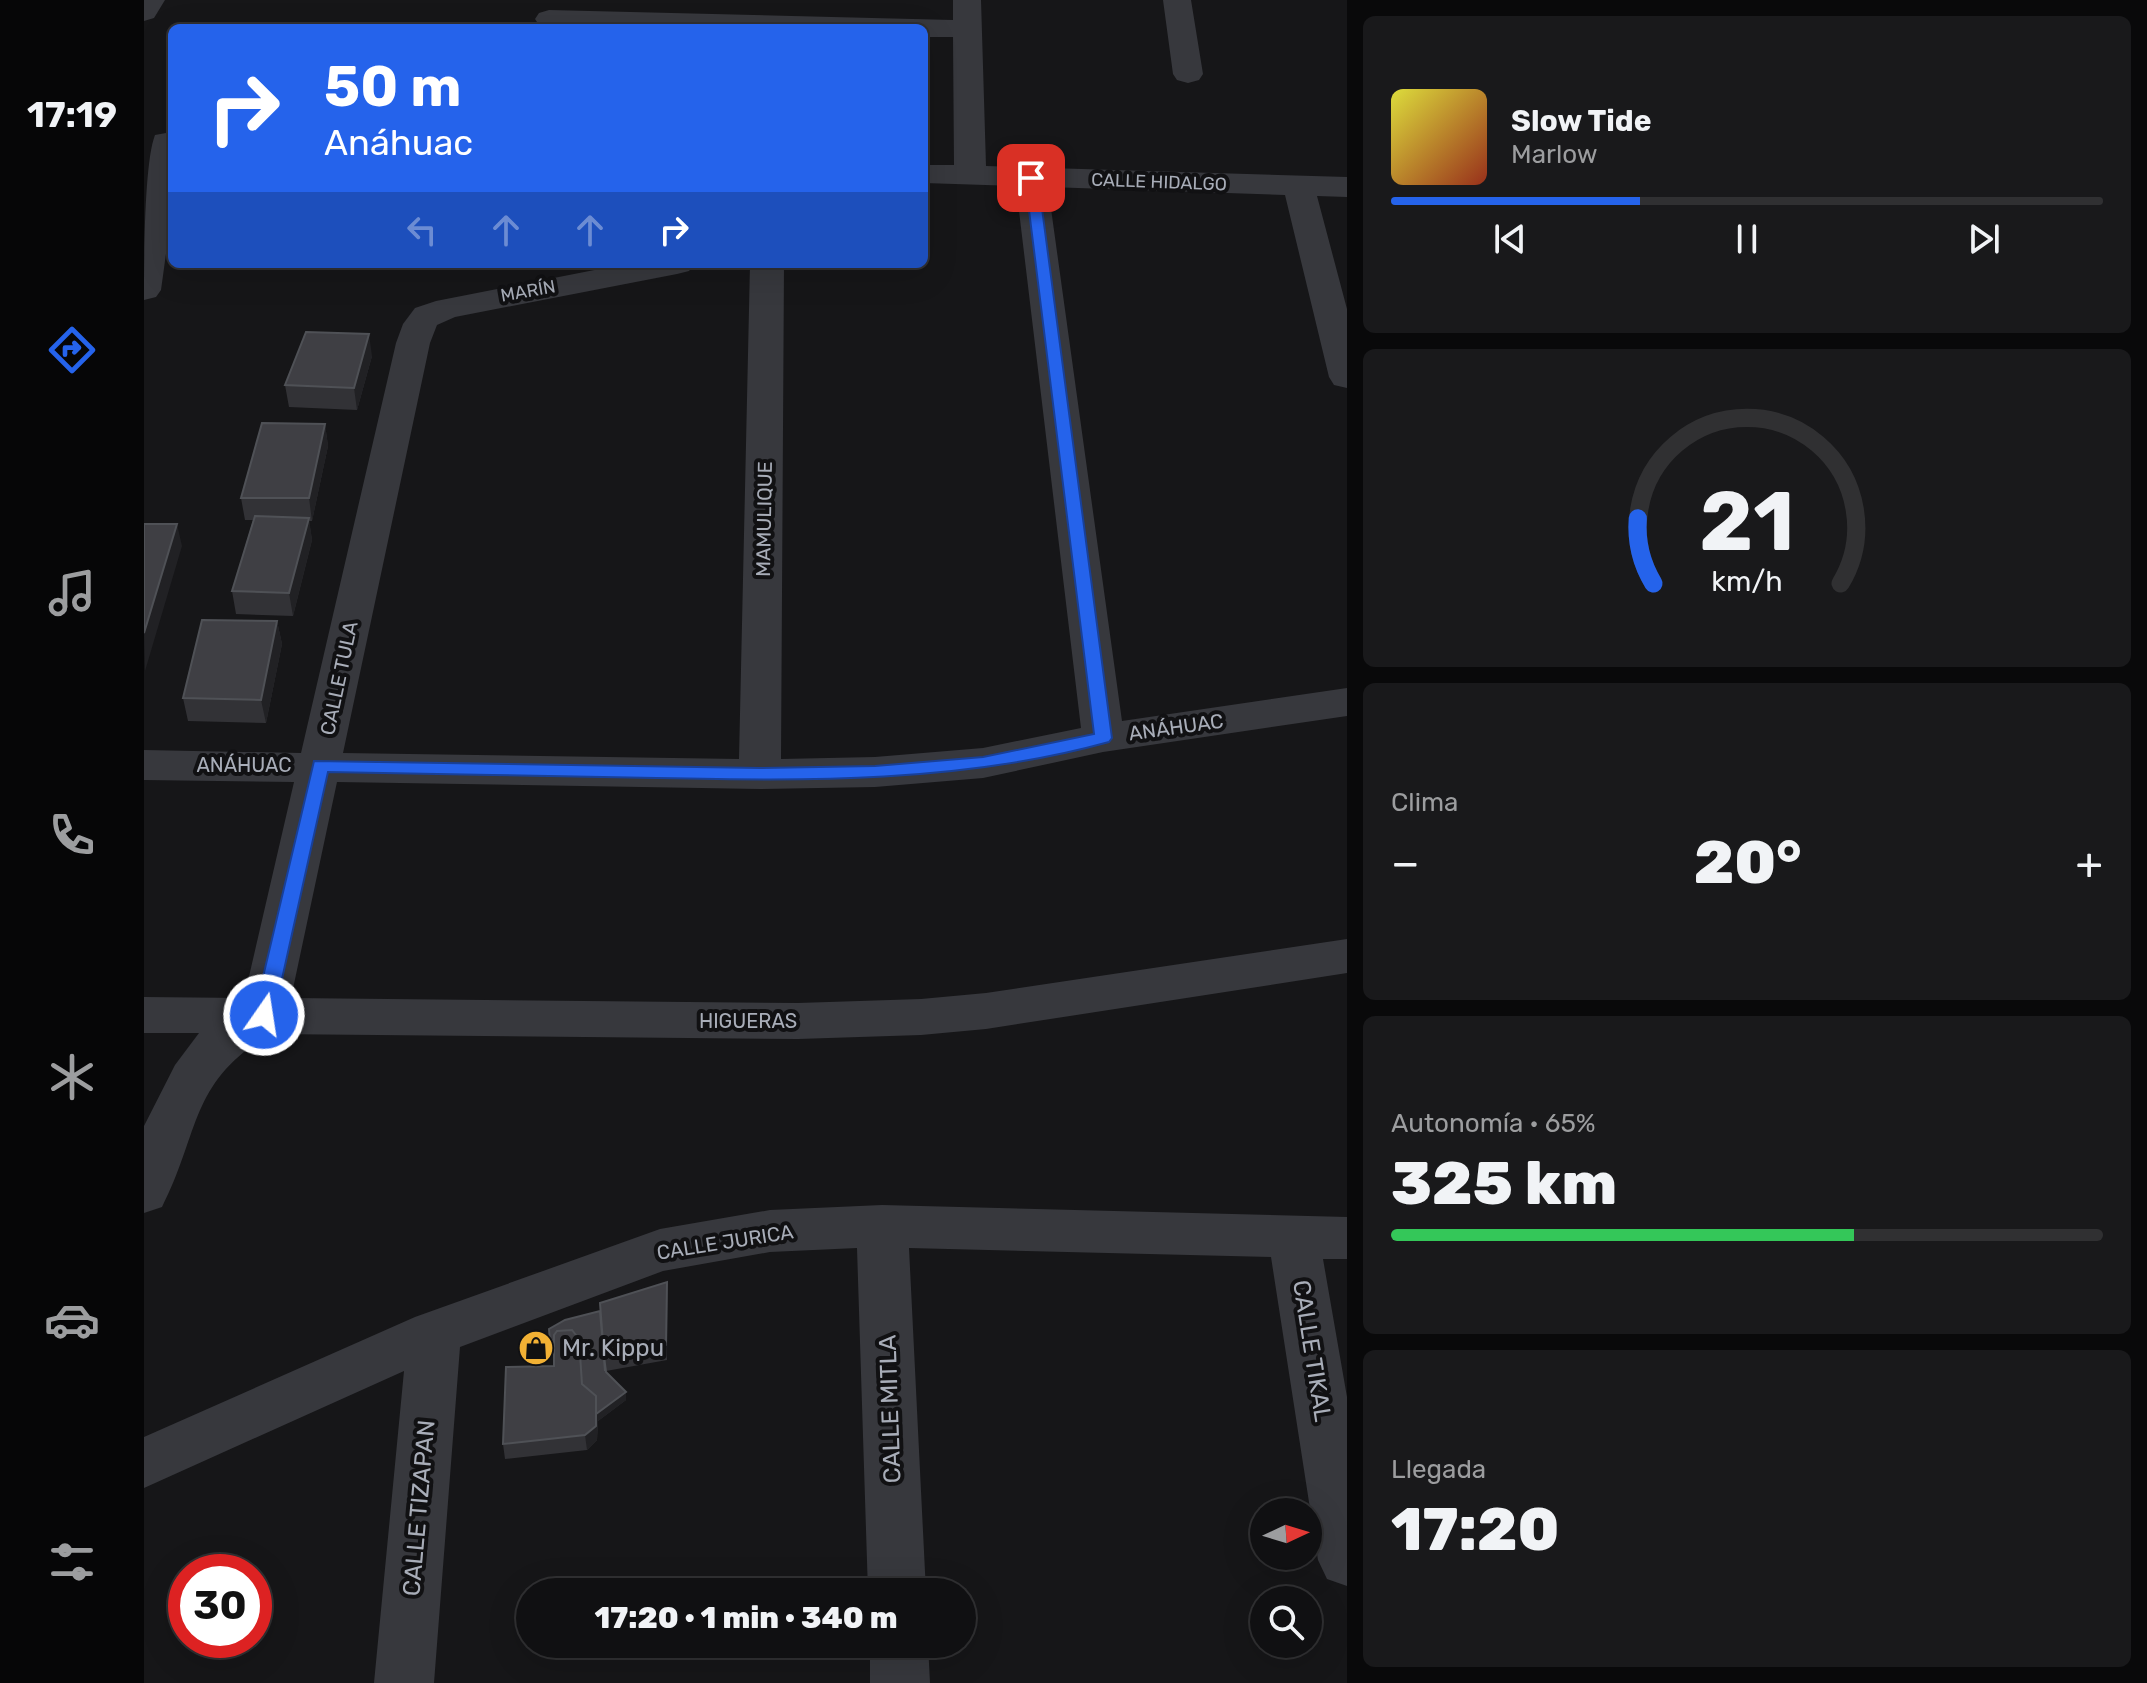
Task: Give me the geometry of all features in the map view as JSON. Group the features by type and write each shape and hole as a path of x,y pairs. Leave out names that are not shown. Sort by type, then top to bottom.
{"street":[{"path":"144,12 151,0"},
{"path":"1177,0 1188,74"},
{"path":"550,16 967,14 970,176"},
{"path":"144,290 161,142"},
{"name":"CALLE HIDALGO","path":"928,174 1347,187"},
{"path":"1031,178 1103,738"},
{"path":"1299,186 1347,377"},
{"name":"MARÍN","path":"427,315 474,301 655,268"},
{"name":"MAMULIQUE","path":"760,774 767,268"},
{"name":"CALLE TULA","path":"264,1015 413,343 427,315"},
{"name":"ANÁHUAC","path":"144,765 760,774 875,772 983,763 1103,738 1347,702"},
{"name":"HIGUERAS","path":"144,1015 798,1021 921,1017 986,1011 1346,957"},
{"path":"144,1193 181,1100 197,1072 217,1045 264,1015"},
{"name":"CALLE JURICA","path":"144,1463 434,1333 660,1250 770,1231 882,1226 1347,1238"},
{"name":"CALLE MITLA","path":"882,1226 896,1578"},
{"name":"CALLE TIKAL","path":"1293,1236 1347,1560"},
{"name":"CALLE TIZAPAN","path":"404,1683 434,1333"},
{"path":"899,1658 900,1683"}],"building":[{"path":"306,332 369,334 354,388 285,385"},
{"path":"262,423 325,424 309,498 241,498"},
{"path":"255,516 309,518 289,593 232,591"},
{"path":"144,524 177,524 144,633"},
{"path":"202,620 277,621 261,700 183,698"},
{"path":"667,1282 666,1345 604,1356 600,1303"},
{"path":"600,1311 605,1371 604,1356 606,1372 626,1392 596,1414 596,1396 582,1384 579,1339 572,1330 557,1331 550,1342 549,1329 565,1320"},
{"path":"572,1330 579,1339 582,1384 596,1396 596,1426 585,1435 503,1444 506,1367 554,1366 554,1335 557,1331"}],"place":[{"name":"Mr. Kippu","path":"536,1348"}],"route":[{"path":"264,1015 320,766 760,774 875,772 983,763 1103,738 1031,178"}]}
